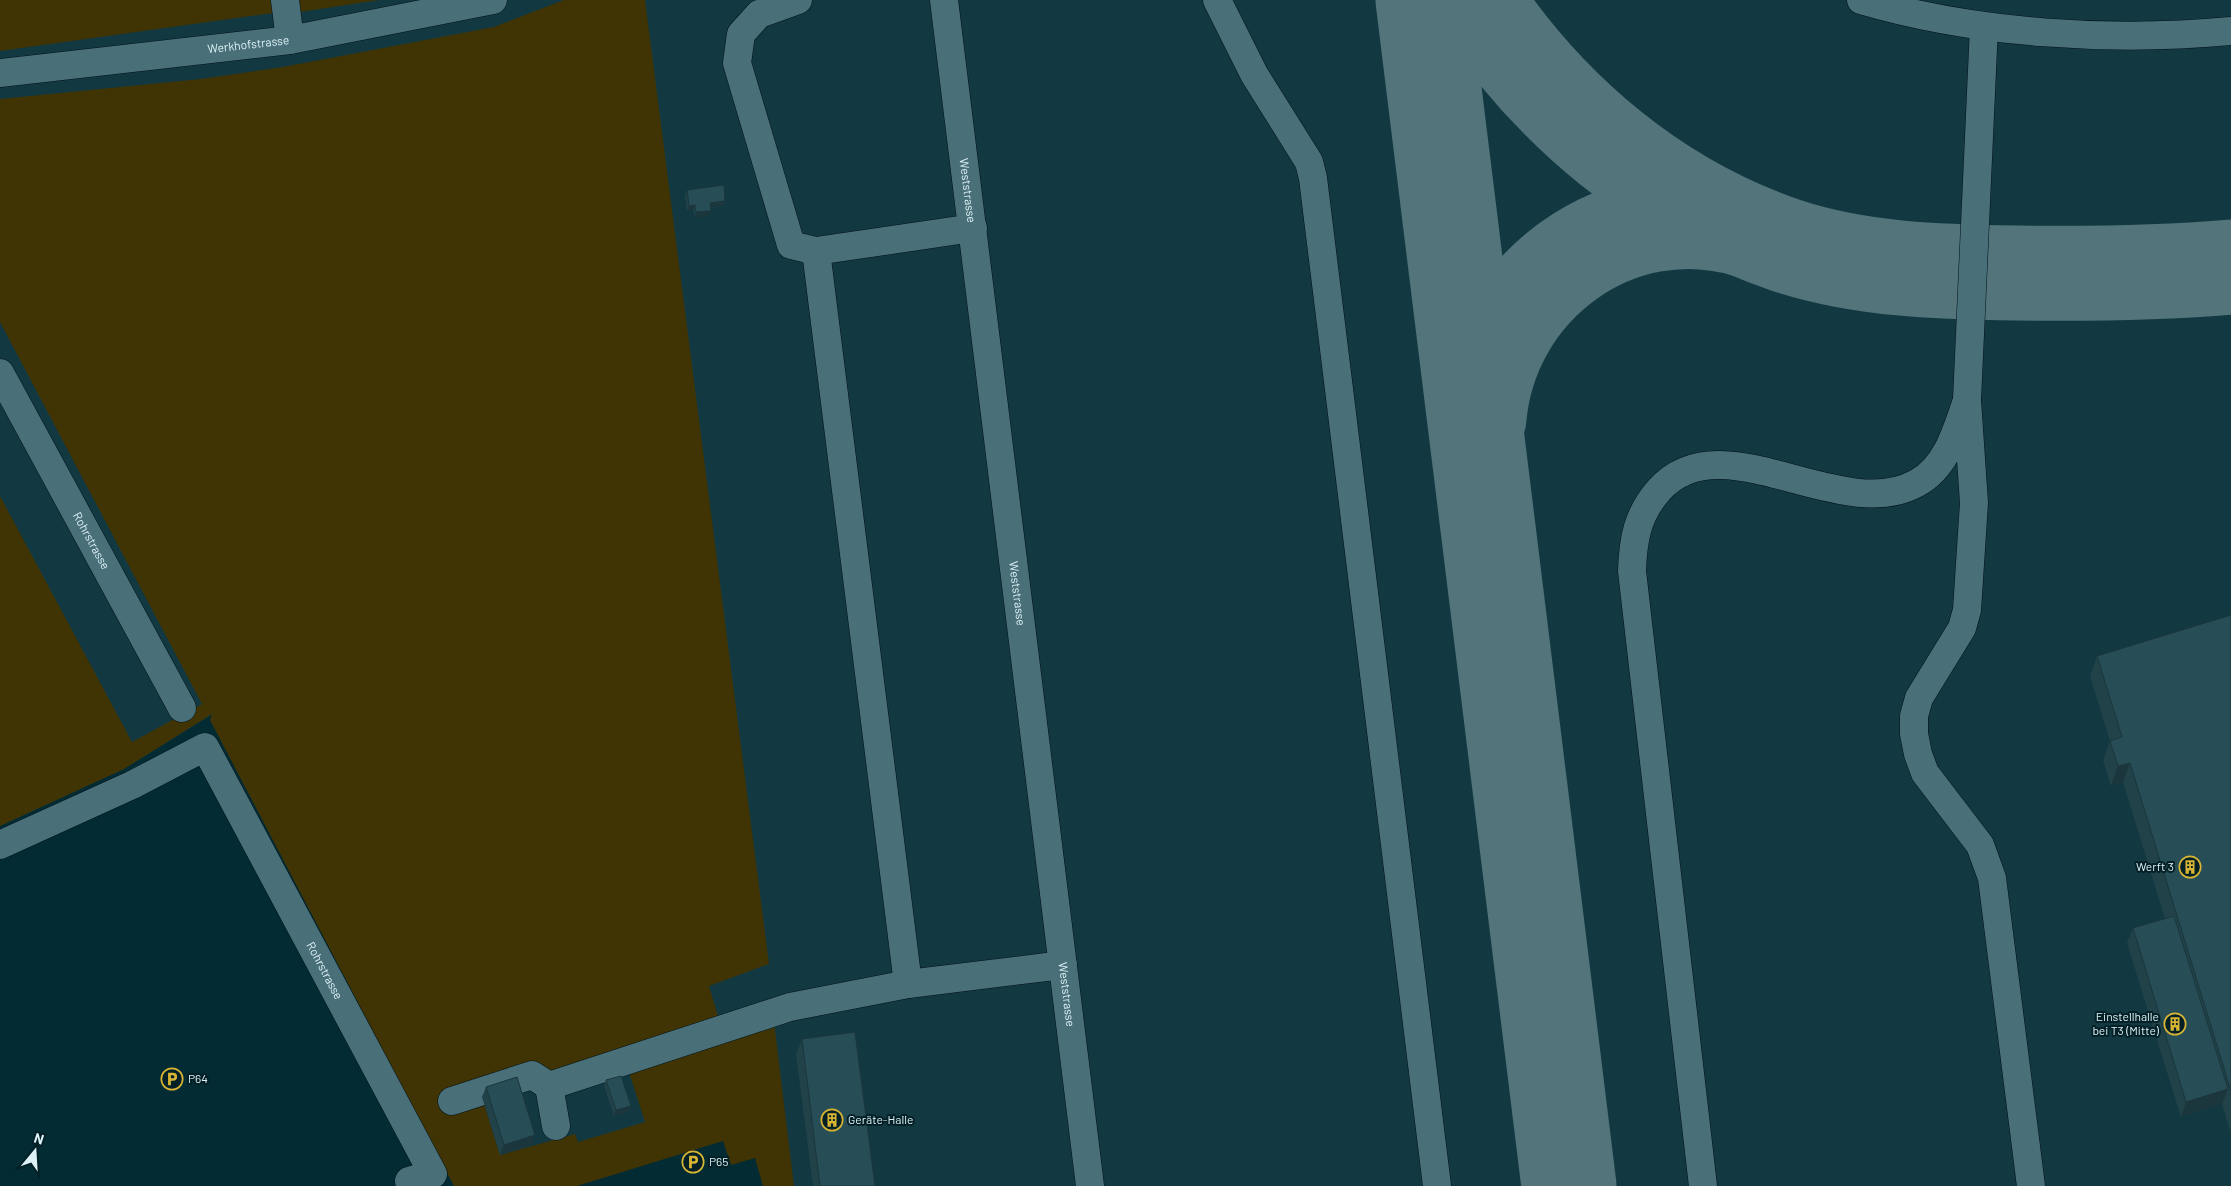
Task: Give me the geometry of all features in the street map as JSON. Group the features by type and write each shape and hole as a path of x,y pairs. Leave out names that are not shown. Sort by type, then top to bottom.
{"lane":[{"path":"285,0 290,40"},
{"name":"Werkhofstrasse","path":"0,73 290,40 494,0"},
{"path":"798,0 759,14 741,34 737,63 791,245 816,251 973,228"},
{"name":"Weststrasse","path":"944,0 1090,1186"},
{"path":"1217,0 1254,74 1309,162 1312,178 1437,1186"},
{"path":"1861,0 1929,17 2037,32 2144,35 2231,31"},
{"path":"1984,26 1967,400 1974,503 1967,610 1962,628 1919,698 1914,716 1914,734 1918,754 1925,773 1980,845 1992,878 2031,1186"},
{"path":"816,251 908,984"},
{"name":"Rohrstrasse","path":"0,374 182,708"},
{"path":"1703,1186 1632,571 1635,533 1642,514 1664,485 1679,473 1698,468 1718,465 1742,467 1836,490 1885,493 1903,489 1918,482 1931,471 1944,455 1955,438 1967,400"},
{"name":"Rohrstrasse","path":"0,845 132,785 205,747 433,1174 409,1181"},
{"path":"549,1086 790,1007 908,984 1063,965"},
{"path":"452,1101 532,1075 549,1086 556,1126"}],"shaded area":[{"path":"0,0 2231,0 2231,1186 766,1186 740,1101 463,1185 213,714 124,769 0,826"},
{"path":"0,0 272,0 273,13 0,51"},
{"path":"299,0 379,0 300,12"},
{"path":"564,0 645,0 769,964 709,986 720,1023 482,1097 500,1155 575,1134 578,1142 645,1122 629,1072 774,1022 794,1186 763,1186 755,1158 731,1165 723,1141 577,1186 454,1186 210,720 212,714 124,769 0,826 0,496 132,742 202,704 0,322 0,99 201,79 283,67 494,27"}],"building":[{"path":"724,185 725,201 710,203 711,211 696,212 695,205 689,206 687,190"},
{"name":"Werft 3","path":"2231,615 2231,1091 2130,763 2118,766 2110,741 2122,737 2097,656"},
{"name":"Einstellhalle bei T3 (Mitte)","path":"2174,916 2228,1089 2186,1102 2133,928"},
{"name":"Geräte-Halle","path":"855,1032 875,1186 820,1186 802,1039"},
{"path":"621,1076 631,1106 616,1110 606,1080"},
{"path":"517,1077 535,1135 504,1145 486,1087"}],"taxiway":[{"path":"1423,0 1569,1186"},
{"path":"1476,0 1506,41 1538,79 1573,115 1611,148 1651,178 1693,204 1738,226 1785,245 1842,260 1871,265 1989,273 2098,273 2178,271 2231,267"},
{"path":"1479,418 1488,371 1507,328 1535,291 1569,261 1608,238 1652,225 1698,222 1746,230"}],"place":[{"name":"Werft 3","path":"2190,867"},
{"name":"Einstellhalle bei T3 (Mitte)","path":"2175,1024"},
{"name":"P64","path":"172,1079"},
{"name":"Geräte-Halle","path":"832,1120"},
{"name":"P65","path":"693,1162"}]}
